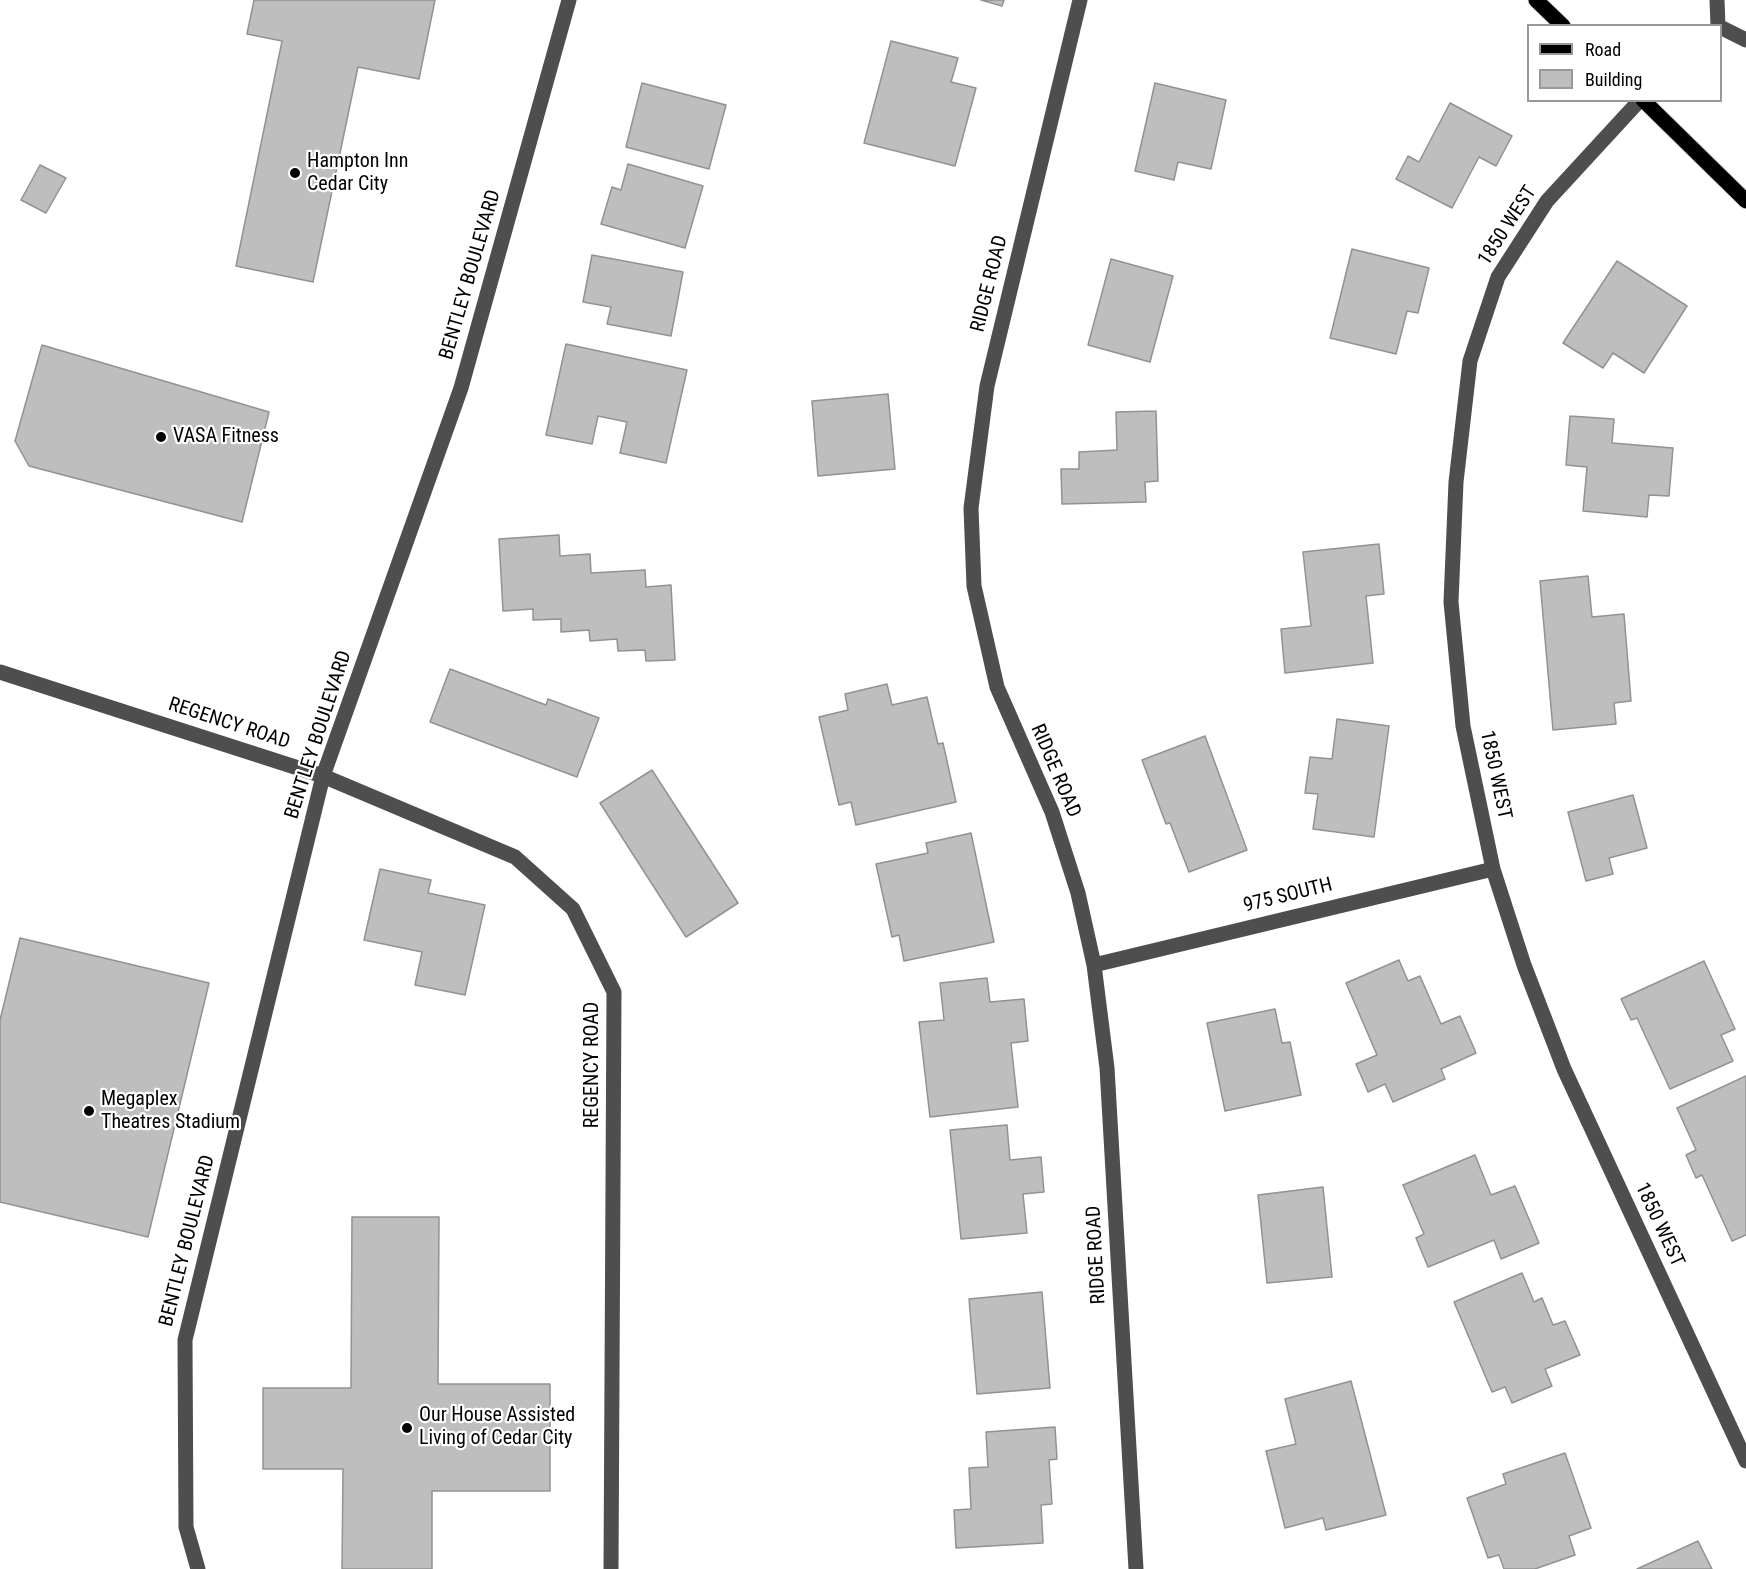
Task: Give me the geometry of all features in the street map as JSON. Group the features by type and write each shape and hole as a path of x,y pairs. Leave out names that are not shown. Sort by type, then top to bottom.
{"main road":[{"path":"1536,0 1561,24"},
{"path":"1643,102 1746,201"}],"street":[{"name":"BENTLEY BOULEVARD","path":"198,1569 186,1527 185,1340 324,776 461,388 569,0"},
{"name":"RIDGE ROAD","path":"1080,0 987,386 970,508 974,586 997,687 1052,812 1078,893 1094,965 1107,1068 1136,1569"},
{"path":"1717,0 1720,24"},
{"path":"1722,27 1746,40"},
{"name":"1850 WEST","path":"1639,102 1547,201 1498,277 1470,361 1456,482 1451,602 1463,726 1493,869 1524,965 1564,1068 1746,1461"},
{"name":"REGENCY ROAD","path":"0,672 324,776 515,857 573,909 614,993 611,1569"},
{"name":"975 SOUTH","path":"1094,965 1493,869"}],"building":[{"name":"Hampton Inn Cedar City","path":"254,0 435,0 419,79 358,67 313,282 236,266 282,41 247,34"},
{"path":"981,0 1004,0 1002,6"},
{"path":"891,41 958,58 951,82 976,88 955,166 864,143"},
{"path":"642,83 726,105 709,169 626,147"},
{"path":"1155,83 1226,100 1211,169 1178,162 1174,180 1135,171"},
{"path":"1450,103 1512,136 1496,166 1479,157 1452,208 1396,179 1408,156 1419,162"},
{"path":"628,164 703,186 685,248 601,224 612,187 621,190"},
{"path":"40,165 66,178 46,213 21,200"},
{"path":"1352,249 1429,268 1418,313 1407,311 1396,354 1330,338"},
{"path":"592,255 683,272 671,336 607,324 611,307 583,302"},
{"path":"1111,259 1173,276 1150,362 1088,345"},
{"path":"1617,261 1687,306 1644,373 1613,353 1603,368 1563,343"},
{"path":"566,344 687,370 666,463 620,453 627,422 598,416 592,444 546,435"},
{"path":"42,345 269,412 242,522 29,466 15,441"},
{"path":"888,394 895,469 818,476 812,401"},
{"path":"1156,411 1158,481 1145,482 1146,502 1062,504 1061,469 1079,469 1079,452 1117,450 1116,412"},
{"path":"1570,416 1614,419 1612,443 1673,448 1669,496 1649,495 1647,517 1583,511 1587,467 1566,465"},
{"path":"559,535 560,556 590,554 591,573 645,570 646,587 671,585 675,660 646,661 645,650 618,651 617,639 590,641 589,630 561,632 561,619 533,620 533,609 503,611 499,539"},
{"path":"1379,544 1384,594 1366,596 1373,663 1285,673 1281,629 1311,626 1303,552"},
{"path":"1588,576 1592,617 1624,614 1631,701 1614,703 1616,724 1553,730 1540,581"},
{"path":"450,669 546,705 548,699 599,718 577,777 430,722"},
{"path":"887,684 892,705 927,697 938,744 943,743 956,802 856,825 851,802 839,805 819,717 848,710 845,694"},
{"path":"1337,719 1389,726 1374,837 1313,829 1318,794 1305,793 1310,757 1332,759"},
{"path":"1205,736 1247,850 1189,872 1170,823 1166,824 1142,760"},
{"path":"652,770 738,903 686,937 600,803"},
{"path":"1633,795 1647,848 1609,858 1613,874 1586,881 1568,812"},
{"path":"971,833 994,942 904,961 899,935 892,937 876,864 928,853 926,843"},
{"path":"380,869 431,880 428,893 485,905 465,995 415,985 422,952 364,940"},
{"name":"Megaplex Theatres Stadium","path":"20,938 209,983 148,1237 0,1202 0,1020"},
{"path":"1399,960 1408,981 1420,976 1441,1024 1460,1016 1476,1053 1441,1069 1445,1079 1393,1102 1385,1084 1368,1092 1356,1064 1377,1055 1346,983"},
{"path":"1704,961 1735,1029 1721,1035 1733,1061 1670,1089 1637,1018 1631,1020 1621,999"},
{"path":"987,978 990,1002 1024,999 1028,1041 1011,1043 1018,1107 930,1117 919,1022 944,1020 940,983"},
{"path":"1275,1009 1282,1043 1290,1042 1301,1095 1225,1111 1207,1023"},
{"path":"1746,1076 1746,1235 1732,1241 1702,1175 1696,1178 1686,1155 1696,1150 1677,1108"},
{"path":"1007,1125 1010,1160 1041,1157 1044,1192 1023,1194 1027,1233 961,1239 950,1130"},
{"path":"1475,1155 1491,1195 1515,1186 1539,1243 1501,1259 1494,1240 1428,1267 1416,1238 1424,1234 1403,1185"},
{"path":"1323,1187 1332,1277 1267,1283 1258,1195"},
{"name":"Our House Assisted Living of Cedar City","path":"352,1217 439,1217 438,1384 550,1384 550,1491 432,1491 432,1569 342,1569 343,1469 263,1469 263,1388 351,1388"},
{"path":"1522,1273 1534,1302 1542,1298 1553,1325 1565,1321 1580,1355 1545,1369 1552,1386 1512,1403 1505,1387 1492,1392 1454,1302"},
{"path":"1042,1292 1050,1388 977,1394 969,1299"},
{"path":"1351,1381 1386,1515 1326,1530 1323,1518 1285,1528 1266,1451 1296,1444 1285,1399"},
{"path":"1055,1427 1057,1459 1049,1460 1052,1504 1041,1505 1043,1543 956,1548 954,1510 971,1509 969,1468 988,1467 986,1432"},
{"path":"1565,1453 1591,1528 1569,1536 1575,1555 1535,1569 1504,1569 1499,1555 1488,1558 1467,1498 1506,1484 1503,1474"},
{"path":"1698,1541 1712,1569 1637,1569"}],"place":[{"name":"Hampton Inn Cedar City","path":"295,173"},
{"name":"VASA Fitness","path":"161,437"},
{"name":"Megaplex Theatres Stadium","path":"89,1111"},
{"name":"Our House Assisted Living of Cedar City","path":"407,1428"}]}
